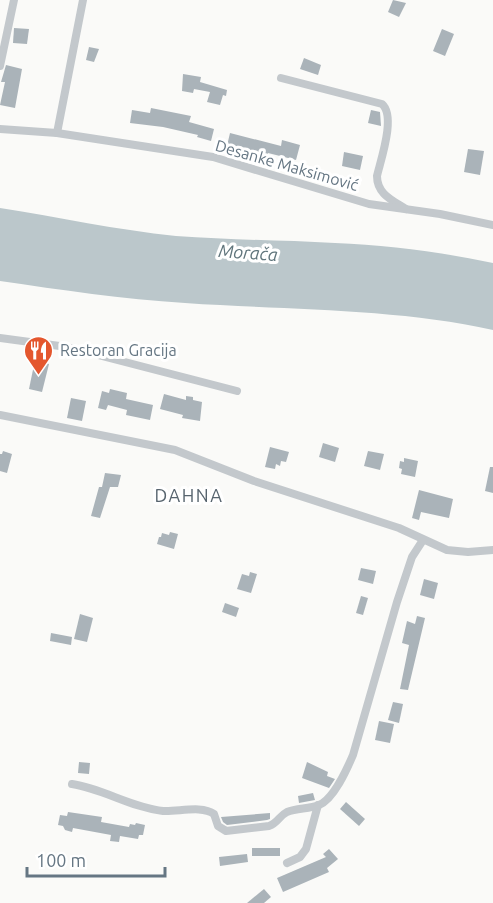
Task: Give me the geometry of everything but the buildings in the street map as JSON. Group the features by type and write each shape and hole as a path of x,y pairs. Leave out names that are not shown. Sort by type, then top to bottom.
{"street":[{"path":"0,66 14,0"},
{"path":"57,133 83,0"},
{"path":"281,78 382,104 386,107 389,120 377,184 380,190 408,210"},
{"name":"Desanke Maksimović","path":"0,129 57,133 213,157 358,201 493,225"},
{"path":"0,338 67,347 237,391"},
{"path":"0,415 175,450 254,481 399,528 447,550 468,552 493,550"},
{"path":"72,784 93,788 121,800 157,810 206,810 214,814 218,826 226,831 269,826 287,812 318,805 334,791 353,755 397,602 412,557 423,540"},
{"path":"287,863 300,857 306,849 318,805"}],"water":[{"name":"Morača","path":"0,208 176,236 375,245 434,252 493,263 493,330 418,317 162,301 0,281"}],"place":[{"name":"Restoran Gracija","path":"39,376"}],"district":[{"name":"DAHNA","path":"189,496"}]}
